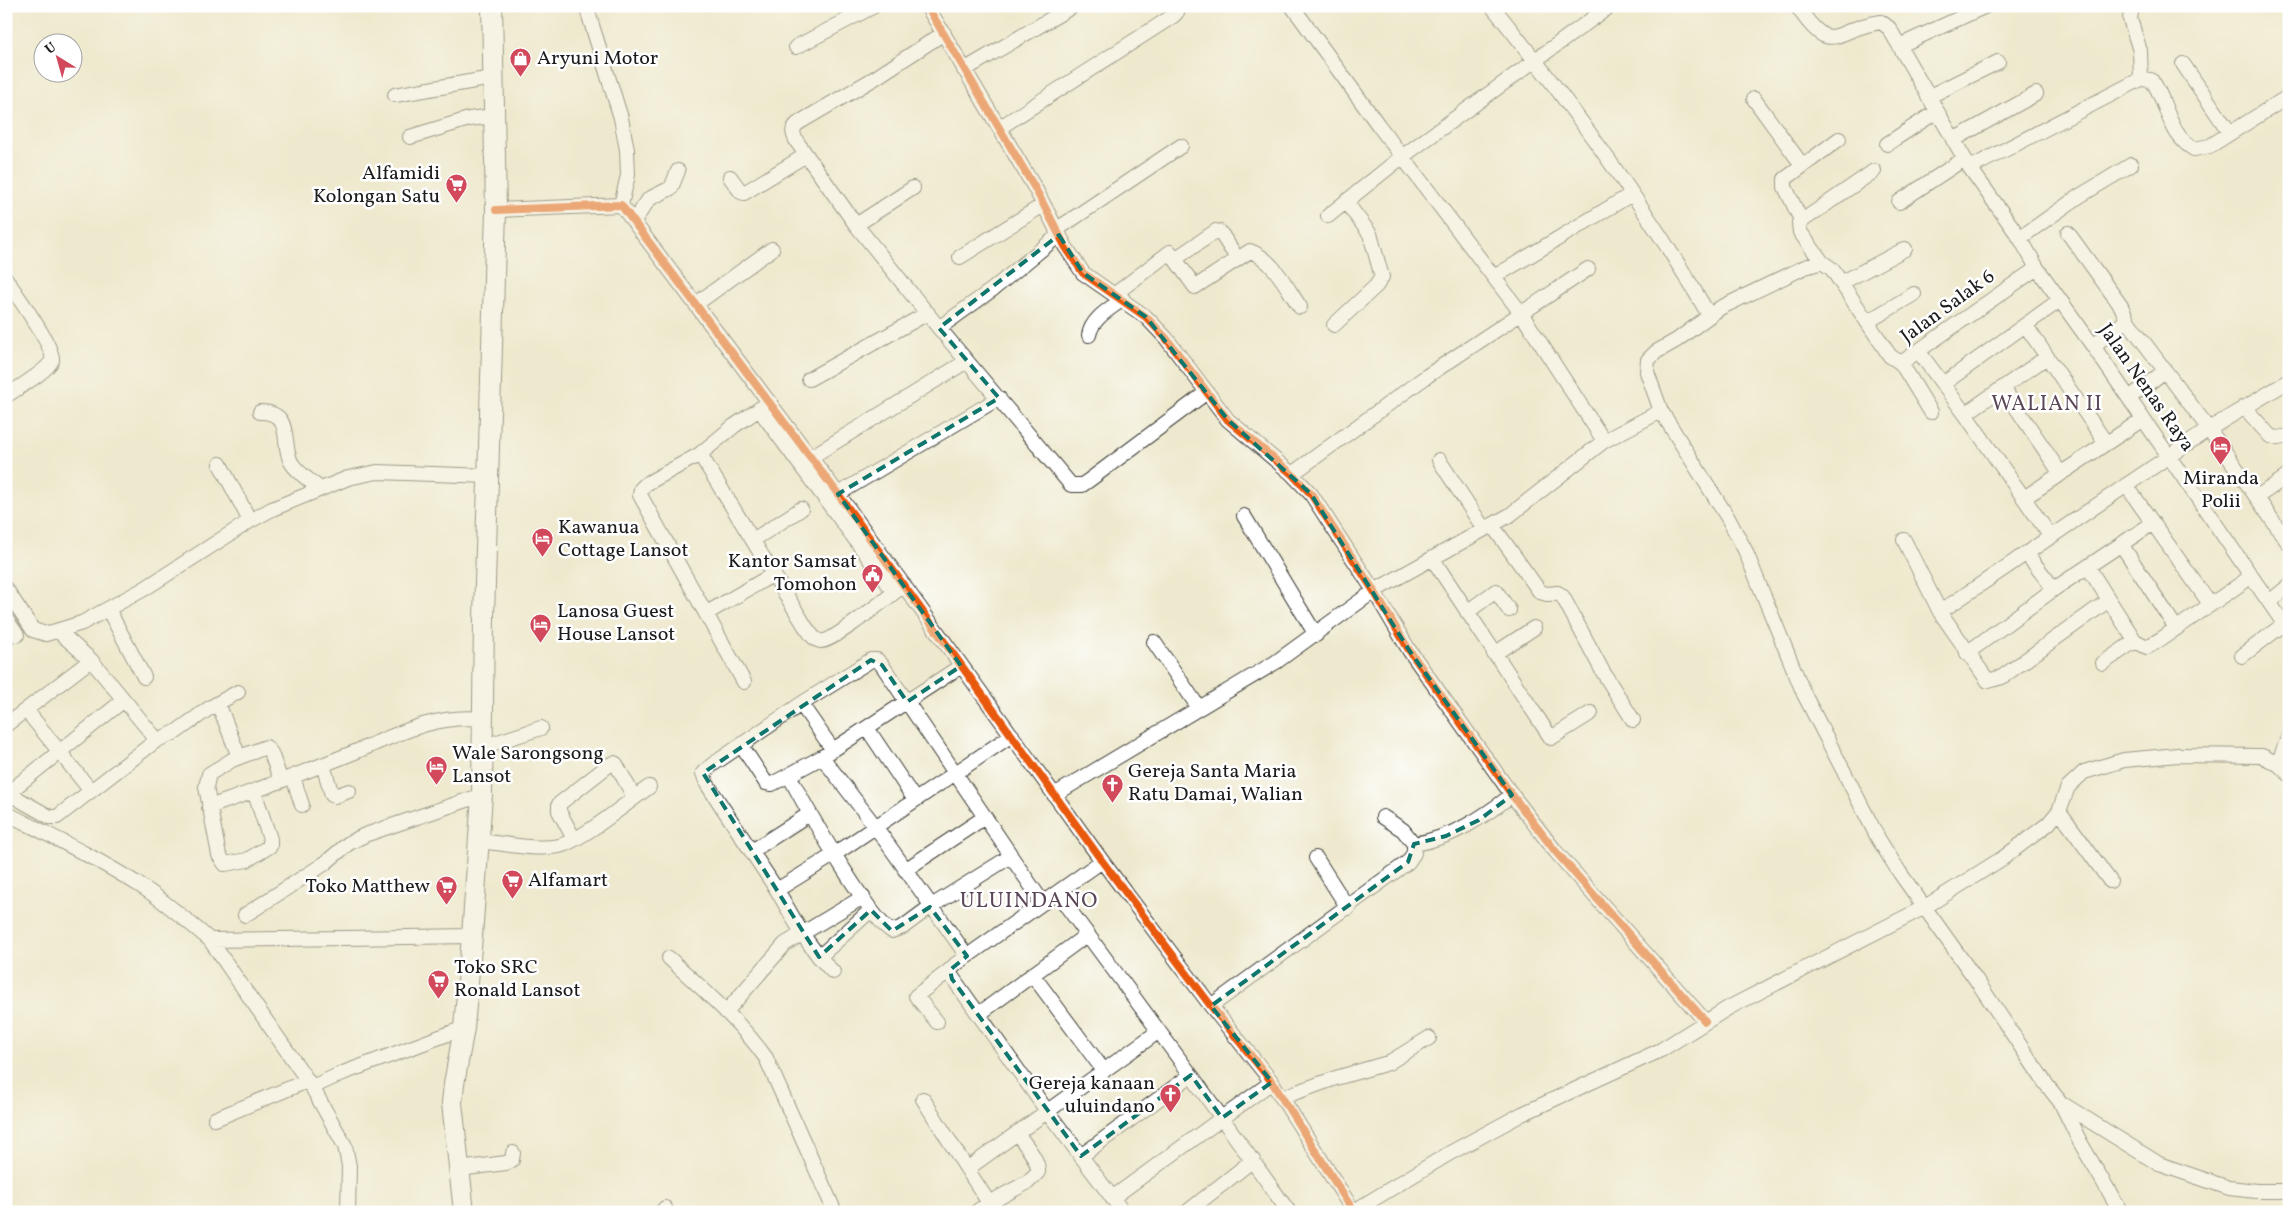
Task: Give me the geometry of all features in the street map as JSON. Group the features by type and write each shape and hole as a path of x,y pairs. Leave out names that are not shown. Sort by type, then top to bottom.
{"highway":[{"path":"464,1212 452,1103 464,1028 482,795 482,719 496,210 492,6"}],"street":[{"path":"586,6 621,118 627,150 628,175 621,205"},
{"path":"796,47 874,6"},
{"path":"927,6 1083,273 1146,317 1166,338 1235,426 1292,474 1311,494 1409,650 1512,795 1556,852 1705,1022"},
{"path":"964,70 1073,6"},
{"path":"998,128 1173,16 1177,12 1175,6"},
{"path":"1292,6 1402,156 1521,313 1604,441"},
{"name":"Jalan Nenas Raya","path":"1797,6 1814,31 1826,38 1835,37 1868,24 1881,22 1890,28 1967,164 2020,238 2037,268 2094,346 2142,419 2170,456 2286,627"},
{"path":"1901,45 1986,6"},
{"path":"2132,6 2130,19 2140,51 2141,79"},
{"path":"1495,7 1632,194 1676,258 1710,315"},
{"path":"1328,216 1402,156 1536,61 1604,8"},
{"path":"944,33 875,78 796,125 792,132 806,155 856,225 1065,480 1076,486 1088,480 1207,392"},
{"path":"1928,97 1998,62"},
{"path":"2183,64 2230,133"},
{"path":"395,95 492,78"},
{"path":"1898,202 1967,164 2141,79 2151,80 2155,85 2176,132 2194,149 2203,149 2289,96"},
{"path":"1953,140 2036,94"},
{"path":"1754,99 1802,165 1839,139"},
{"path":"1887,144 1936,112"},
{"path":"410,137 454,122 494,116"},
{"path":"939,328 993,289 1058,232 1181,146"},
{"path":"730,177 741,192 744,193 806,155"},
{"name":"Jalan Salak 6","path":"1802,165 1787,176 1784,183 1801,220 1798,227 1800,232 1822,262 1832,270 1890,356 1901,364 2037,268"},
{"path":"2020,238 2078,197 2131,165"},
{"path":"634,221 650,199 671,188 678,171"},
{"path":"1801,220 1874,171"},
{"path":"856,225 913,188"},
{"path":"1494,277 1632,194"},
{"path":"1334,325 1376,286 1382,277 1370,234 1346,202"},
{"path":"496,210 621,205"},
{"path":"621,205 696,304 764,405 899,589 961,666 1102,861 1211,1006 1272,1082 1354,1212 1450,1153 1522,1114 1662,1050 1705,1022 1924,907 2003,858 2042,828 2059,811 2068,787 2084,772 2124,760 2178,754 2262,756 2285,767 2289,735"},
{"path":"960,257 1043,205"},
{"path":"1175,259 1216,231 1220,232 1237,258"},
{"path":"2068,233 2121,306 2127,320 2209,429 2288,539"},
{"path":"696,304 772,249"},
{"path":"1841,283 1905,249"},
{"path":"1089,335 1092,326 1119,297 1170,252 1194,287 1250,251 1260,254 1276,272 1300,306"},
{"path":"1822,262 1805,267 1710,315 1691,331 1656,352 1648,360 1647,372 1661,411 1719,503 1745,550 1804,694 1870,824 1900,873 2061,1103 2080,1142 2121,1212"},
{"path":"1292,474 1427,376 1588,269"},
{"path":"6,279 46,340 52,356 45,367 6,396"},
{"path":"1868,322 1914,294"},
{"path":"1943,384 2060,300"},
{"path":"809,380 928,313"},
{"path":"2094,346 2127,320"},
{"path":"2026,326 2106,443"},
{"path":"1919,352 1966,414 2051,536"},
{"path":"1966,414 2046,357"},
{"path":"811,457 967,361"},
{"path":"1901,364 1931,412"},
{"path":"2129,398 2165,371"},
{"path":"1940,612 2209,429 2289,381"},
{"path":"2003,388 2061,474"},
{"path":"838,494 999,398"},
{"path":"744,682 640,495 646,484 700,454 764,405"},
{"path":"764,405 811,457 838,494 899,589"},
{"path":"2244,407 2270,436 2278,438 2289,436"},
{"path":"1054,795 1276,662 1374,592 1510,515 1604,441 1661,411"},
{"path":"260,412 269,412 280,420 285,428 290,460 295,468 320,489"},
{"path":"2024,498 2142,419"},
{"path":"700,454 804,626 819,641 824,641 839,633 899,589"},
{"path":"1439,460 1488,527 1540,592 1547,594 1558,593 1563,597 1603,672 1633,720"},
{"path":"220,464 250,521"},
{"path":"6,589 33,630 46,634 82,623 108,609 144,589 250,521 348,478 377,472 489,476"},
{"path":"2257,497 2289,475"},
{"path":"2126,485 2210,604"},
{"path":"753,540 801,509"},
{"path":"1244,516 1316,635"},
{"path":"1967,653 2054,589 2153,523"},
{"path":"1904,540 1940,612 1988,682 1997,680 2109,600"},
{"path":"2121,544 2176,628"},
{"path":"2026,553 2054,589"},
{"path":"1432,558 1551,738 1591,713"},
{"path":"2088,567 2135,641 2147,647 2252,576"},
{"path":"707,613 774,574"},
{"path":"2269,602 2289,586"},
{"path":"1466,612 1496,591 1509,610"},
{"path":"108,609 144,677"},
{"path":"6,620 17,635"},
{"path":"2242,656 2286,627"},
{"path":"1494,654 1534,628"},
{"path":"58,631 91,660 157,740"},
{"path":"2103,663 2135,641"},
{"path":"1154,642 1199,708"},
{"path":"833,972 803,935 777,890 704,778 706,769 801,704 874,659 882,664 1043,903"},
{"path":"6,725 91,660"},
{"path":"741,745 766,784 772,784 828,753 961,666"},
{"path":"124,700 7,792 54,818 157,740 176,732 218,703 238,692"},
{"path":"218,703 239,757"},
{"path":"801,704 828,753 875,826 930,907 967,956"},
{"path":"26,710 61,750 91,791"},
{"path":"209,807 323,765 413,727 431,722 465,717 482,719"},
{"path":"482,747 541,728"},
{"path":"867,728 915,800"},
{"path":"777,890 835,854 1012,735"},
{"path":"254,791 270,842 265,850 247,860 225,864 220,859 209,807 206,787 209,774 239,757 264,747 268,748 302,805"},
{"path":"574,839 559,811 559,804 609,765 616,764 634,797"},
{"path":"323,765 332,795 335,796 349,791"},
{"path":"789,775 809,814 871,910 883,925 892,931 903,927 930,907 1010,855"},
{"path":"479,841 547,847 559,846 574,839 649,787"},
{"path":"245,915 324,864 349,843 365,835 482,795"},
{"path":"1414,844 1446,836 1478,820 1512,795"},
{"path":"2059,811 2110,880"},
{"path":"6,813 88,855 144,888 180,914 210,940 310,1084 345,1146 349,1166 348,1212"},
{"path":"752,851 809,814"},
{"path":"905,870 985,817"},
{"path":"1211,1006 1348,908 1408,862 1414,853 1414,844 1402,830 1383,817"},
{"path":"1316,858 1348,908"},
{"path":"937,1022 916,996 967,956 1102,861"},
{"path":"1057,893 1289,1212"},
{"path":"726,1012 778,950 792,939 803,935 863,897"},
{"path":"820,957 871,910"},
{"path":"979,1014 1088,934"},
{"path":"210,940 472,936"},
{"path":"669,958 752,1038 766,1058 835,1212"},
{"path":"950,970 952,979 1047,1111 1123,1212"},
{"path":"1032,974 1104,1071"},
{"path":"215,1119 464,1028"},
{"path":"967,1169 1159,1031"},
{"path":"1283,1098 1336,1078 1388,1063 1429,1038"},
{"path":"1081,1156 1191,1075"},
{"path":"1112,1198 1272,1082"},
{"path":"922,1099 989,1203"},
{"path":"2061,1103 2160,1164 2229,1188 2256,1191 2289,1191"},
{"path":"976,1212 1028,1182 1038,1172 1035,1161 1017,1133"},
{"path":"459,1170 506,1163 512,1160 513,1153"},
{"path":"1196,1209 1253,1160"}],"highlighted area":[{"path":"1059,235 1083,273 1146,317 1228,420 1311,494 1409,650 1512,795 1479,820 1446,836 1414,844 1408,862 1211,1006 1272,1082 1222,1118 1191,1075 1081,1156 952,979 950,970 967,956 930,907 892,931 871,910 819,957 703,773 871,660 882,665 907,702 961,666 838,494 999,398 939,328"}],"cycle path":[{"path":"927,6 1036,190 1065,246 1083,273 1146,317 1166,338 1228,420 1292,474 1311,494 1374,591 1409,650 1512,795 1556,852 1705,1021"},
{"path":"496,210 621,205 838,494 1102,861 1211,1006 1272,1082 1354,1212"}],"place":[{"name":"Aryuni Motor","path":"521,78"},
{"name":"Alfamidi Kolongan Satu","path":"456,204"},
{"name":"Miranda Polii","path":"2221,466"},
{"name":"Kawanua Cottage Lansot","path":"542,558"},
{"name":"Kantor Samsat Tomohon","path":"873,593"},
{"name":"Lanosa Guest House Lansot","path":"541,643"},
{"name":"Wale Sarongsong Lansot","path":"436,785"},
{"name":"Gereja Santa Maria Ratu Damai, Walian","path":"1112,803"},
{"name":"Alfamart","path":"512,900"},
{"name":"Toko Matthew","path":"446,906"},
{"name":"Toko SRC Ronald Lansot","path":"438,999"},
{"name":"Gereja kanaan uluindano","path":"1171,1114"}],"district":[{"name":"WALIAN II","path":"2047,404"},
{"name":"ULUINDANO","path":"1029,901"}]}
